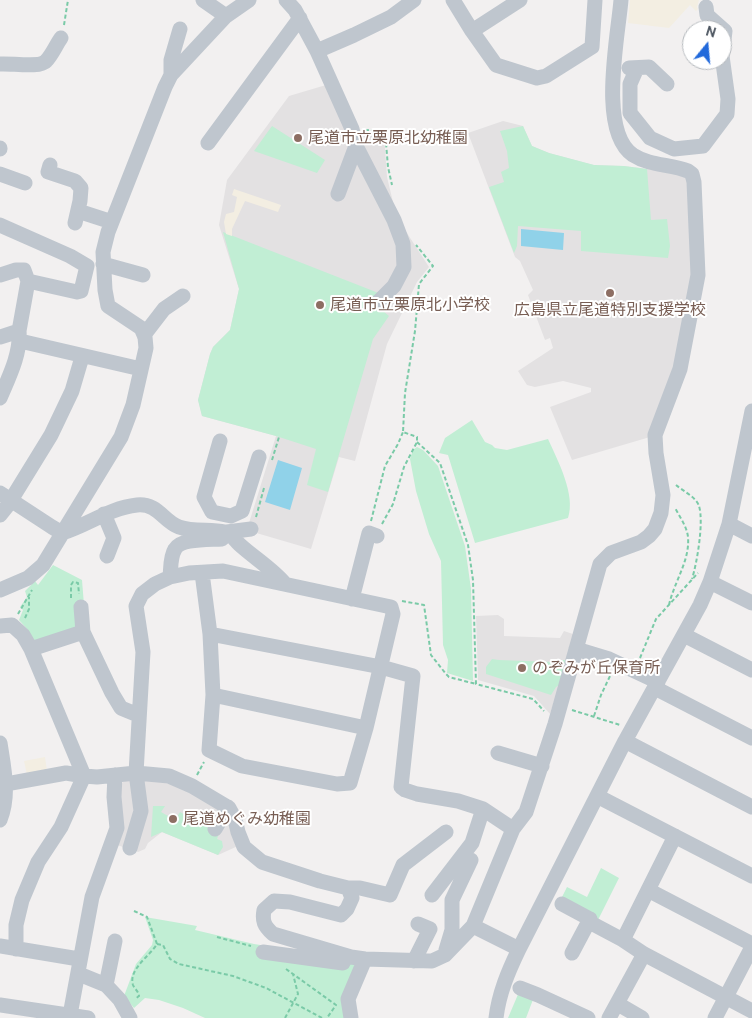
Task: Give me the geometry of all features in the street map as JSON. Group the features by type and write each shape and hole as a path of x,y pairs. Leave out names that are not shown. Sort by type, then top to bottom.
{"street":[{"path":"203,0 226,16"},
{"path":"0,590 28,578 43,565 121,437 133,405 146,348 141,328 108,306 105,290 103,252 112,222 171,75 226,16 249,0"},
{"path":"286,0 300,18 317,51 354,137 394,220 403,244 404,267 394,286 377,303"},
{"path":"317,51 391,17 396,5 414,0"},
{"path":"453,0 493,62 499,67 537,78 542,78 592,47 595,0"},
{"path":"472,32 520,0"},
{"path":"348,888 352,898 347,909 341,914 290,902 274,901 264,910 262,920 266,928 273,934 346,956 365,959 414,961 432,961 444,956 473,926 513,829 526,812 555,724 600,564 611,553 641,542 649,536 659,521 663,495 655,435 680,369 698,275 694,182 692,174 684,169 660,165 643,159 634,155 623,146 614,113 612,94 621,0"},
{"path":"706,7 707,15 713,20"},
{"path":"208,143 300,18"},
{"path":"171,75 172,60 180,29"},
{"path":"0,64 40,65 46,63 61,38"},
{"path":"615,66 649,67 667,84"},
{"path":"637,68 630,84 630,113 650,138 674,149 703,146 727,114 728,99 724,70"},
{"path":"338,194 354,137"},
{"path":"50,165 48,172 75,181 81,188 76,217 112,222"},
{"path":"0,174 25,183"},
{"path":"0,225 70,256 87,266 81,291 77,292 28,281"},
{"path":"103,264 143,274"},
{"path":"0,275 16,270 24,270 28,281 19,336 9,377 0,398"},
{"path":"144,335 164,309 183,296"},
{"path":"0,337 19,336 82,357 141,370"},
{"path":"0,515 5,497 51,435 72,391 82,357"},
{"path":"496,1018 498,1002 506,975 628,735 684,634 704,577 729,524 747,463 752,411"},
{"path":"220,441 204,497 212,512 231,516 242,511 259,457"},
{"path":"5,497 62,532 76,529 121,507 140,504 157,509 168,521 180,527 228,533 251,529"},
{"path":"104,514 114,538 107,556"},
{"path":"170,577 172,559 176,547 182,542 226,539 233,524 231,516"},
{"path":"729,524 752,536"},
{"path":"228,533 286,585"},
{"path":"352,599 373,534"},
{"path":"32,590 49,568 43,565"},
{"path":"130,848 141,811 136,773 143,652 136,606 142,594 155,584 170,577 202,573 222,571 391,607 394,614 382,667 350,783 337,784 242,766 209,750 213,695 210,634 202,573"},
{"path":"704,577 752,603"},
{"path":"76,604 83,632 112,693 121,708 138,715"},
{"path":"0,626 12,625 23,635 31,649 84,776 61,827 38,862 25,893 17,920 16,949"},
{"path":"31,649 83,632"},
{"path":"210,634 382,667 412,676 402,787 417,794 458,801 483,809 513,829"},
{"path":"684,634 752,670"},
{"path":"576,649 616,663 634,672 752,738"},
{"path":"213,695 366,728"},
{"path":"628,735 752,807"},
{"path":"0,744 5,807 0,820"},
{"path":"498,753 542,766"},
{"path":"3,784 66,773 84,776 136,773 169,776 192,786 228,807 235,819 244,847 262,862 320,881 390,895 403,865 446,832"},
{"path":"70,1015 92,897 117,828 114,796 115,775"},
{"path":"597,796 752,876"},
{"path":"215,829 228,807"},
{"path":"432,895 472,843 483,809"},
{"path":"622,940 675,836"},
{"path":"444,956 452,930 452,900 472,860"},
{"path":"648,890 752,945 715,1018"},
{"path":"562,904 590,919 590,922 644,954 752,1010"},
{"path":"572,953 590,919"},
{"path":"414,961 430,929 418,924"},
{"path":"473,926 519,949"},
{"path":"106,985 115,941"},
{"path":"0,946 79,966 106,985 128,1013"},
{"path":"263,952 343,962 346,956"},
{"path":"609,1018 644,954"},
{"path":"351,1018 348,999 365,959"},
{"path":"520,988 588,1018"},
{"path":"618,1004 642,1018"},
{"path":"0,1005 88,1018"}],"path":[{"path":"61,38 68,0"},
{"path":"354,137 385,131 388,168 394,193"},
{"path":"373,534 385,466 403,432 405,393 415,331 419,284 433,266 416,244"},
{"path":"373,534 393,504 404,467 416,442 417,437 403,432"},
{"path":"416,442 440,463 468,545 473,580 476,684"},
{"path":"634,672 656,619 692,579 698,560 699,506 696,501 670,480"},
{"path":"669,605 671,593 687,554 688,537 685,526 674,506"},
{"path":"692,579 704,577"},
{"path":"73,582 78,583 76,604 71,585 73,582"},
{"path":"21,608 32,590"},
{"path":"24,619 29,609 32,590"},
{"path":"391,607 400,601 424,605 431,655 449,676 532,699 555,724"},
{"path":"593,717 616,663"},
{"path":"560,707 593,717 628,735"},
{"path":"192,786 209,750"},
{"path":"134,911 147,917 157,944"},
{"path":"217,937 246,944 263,952"},
{"path":"157,944 163,945 170,959 179,964 233,976 266,988 322,1018"},
{"path":"128,1013 139,996 139,992 133,985 133,978 138,965 157,944"},
{"path":"286,969 336,1005 327,1018"},
{"path":"285,1018 298,994 293,974"}],"shaded area":[{"name":"尾道市立栗原北小学校","path":"326,85 359,131 384,134 387,177 393,202 405,230 429,267 417,282 387,344 355,461 339,457 311,549 253,532 249,523 276,436 202,416 198,400 213,347 230,330 239,289 219,225 227,180 289,96"},
{"name":"広島県立尾道特別支援学校","path":"503,121 523,126 532,146 549,153 594,165 624,166 688,174 695,254 678,357 650,437 572,460 550,407 591,392 591,388 563,381 535,387 527,385 518,371 553,348 550,338 545,340 528,295 533,290 520,261 515,257 468,133"},
{"name":"のぞみが丘保育所","path":"498,615 504,619 504,636 560,638 564,631 576,635 550,714 534,696 478,680 476,616"},
{"name":"尾道めぐみ幼稚園","path":"161,778 223,809 238,846 218,855 162,832 148,843 145,849 138,852 114,844 119,788 123,782 127,780"}],"green space":[{"path":"272,126 325,160 317,173 254,151"},
{"path":"523,126 532,146 549,153 594,165 647,169 651,220 667,219 670,246 668,258 581,251 581,231 518,226 517,246 514,253 489,187 504,182 501,172 509,168 507,151 500,131"},
{"path":"223,232 381,294 377,306 389,316 373,339 328,492 307,485 316,449 202,416 198,400 210,354 213,347 230,330 239,289"},
{"path":"472,420 485,442 495,448 507,450 548,439 568,489 570,509 568,518 475,543 448,455 439,453 445,438"},
{"path":"417,447 423,450 438,466 465,546 471,589 473,681 447,673 448,660 443,645 441,561 429,534 416,491 410,459 413,450"},
{"path":"53,565 82,580 84,605 77,628 35,643 28,630 19,620 23,610 20,607 27,597 25,591 35,581 38,585"},
{"path":"492,659 553,662 553,660 569,660 562,683 556,687 551,695 486,674 486,667"},
{"path":"153,806 165,806 161,812 175,820 180,812 212,830 220,830 217,839 222,841 223,847 218,855 162,832 151,837"},
{"path":"601,868 619,878 597,922 560,901 567,887 587,897"},
{"path":"145,917 197,926 195,930 254,944 361,961 346,1018 205,1018 159,1000 145,998 134,1008 124,996 136,964 152,945 153,940"},
{"path":"519,992 534,997 526,1018 508,1018"}],"sand":[{"path":"630,0 699,0 696,11 690,5 669,28 628,23"},
{"path":"234,189 281,205 278,212 245,201 232,229 232,236 226,234 224,222 226,214 234,212 237,197 232,195"},
{"path":"45,757 47,771 27,775 24,761"}],"water":[{"path":"521,229 564,233 563,250 521,246"},
{"path":"278,460 302,468 290,510 265,502"}],"place":[{"name":"尾道市立栗原北幼稚園","path":"298,138"},
{"name":"広島県立尾道特別支援学校","path":"610,293"},
{"name":"尾道市立栗原北小学校","path":"320,305"},
{"name":"のぞみが丘保育所","path":"522,668"},
{"name":"尾道めぐみ幼稚園","path":"173,819"}]}
